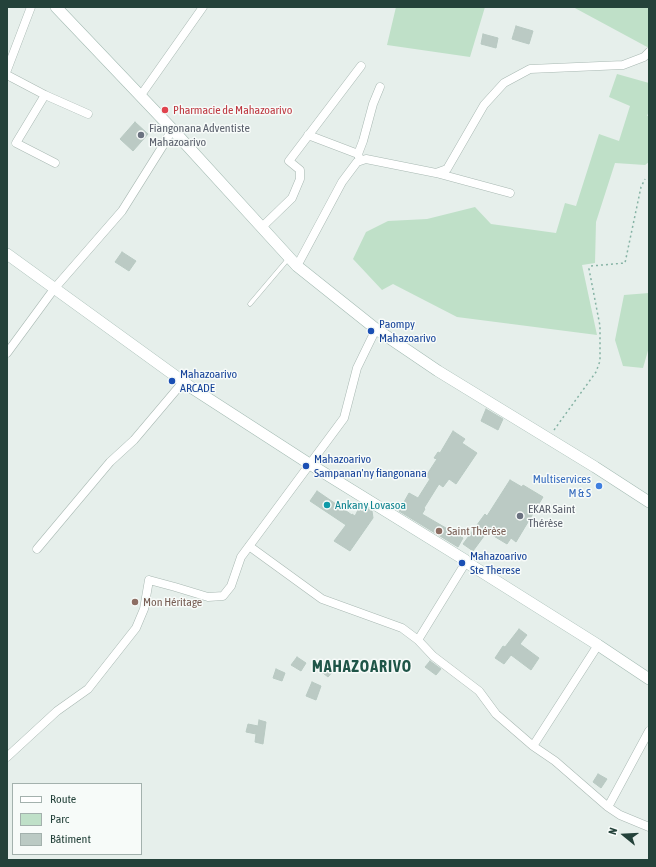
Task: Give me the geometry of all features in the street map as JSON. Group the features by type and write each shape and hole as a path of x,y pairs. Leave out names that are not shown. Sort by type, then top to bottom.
{"main road":[{"path":"56,7 172,129 294,262 376,329 438,372 548,438 649,502"},
{"path":"7,254 183,382 310,464 465,560 649,679"}],"street":[{"path":"7,70 9,58 31,7"},
{"path":"140,95 203,7"},
{"path":"436,173 448,169 484,105 504,83 530,69 623,65 647,57"},
{"path":"262,227 292,198 300,179 300,170 289,161 361,66"},
{"path":"7,75 45,95 88,114"},
{"path":"294,262 342,182 359,158 373,104 380,87"},
{"path":"45,95 16,143 55,163"},
{"path":"7,353 54,289 122,211 172,129"},
{"path":"308,135 359,158 436,173 510,193"},
{"path":"7,757 56,712 88,689 136,628 144,610 148,580 208,597 223,596 231,586 241,557 344,418 357,368 376,329"},
{"path":"36,549 110,462 134,440 183,382"},
{"path":"249,546 322,599 402,628 418,640 433,656 479,691 496,714 533,746 555,761 608,807 620,815 649,827"},
{"path":"418,640 466,562"},
{"path":"533,746 598,645"},
{"path":"608,807 649,731"}],"lane":[{"path":"250,304 294,262"}],"path":[{"path":"548,438 596,372 600,361 600,326 589,269 591,266 625,263 641,187 645,179"}],"green space":[{"path":"396,7 485,7 470,57 387,45"},
{"path":"573,7 649,7 649,48"},
{"path":"617,74 649,83 649,111 647,116 649,116 649,162 645,165 615,163 596,222 595,263 582,265 597,335 457,317 393,284 382,290 353,259 366,232 388,221 427,219 475,207 491,224 556,233 565,203 576,206 599,134 619,141 630,106 609,97"},
{"path":"649,293 649,347 643,368 623,366 615,340 624,295"}],"building":[{"path":"516,26 533,31 529,44 512,39"},
{"path":"483,34 498,38 496,48 481,44"},
{"path":"135,122 148,134 133,151 120,139"},
{"path":"122,252 136,261 129,271 115,262"},
{"path":"486,409 503,419 498,430 481,421"},
{"path":"453,431 465,439 462,443 477,453 456,484 449,479 443,487 439,484 424,508 425,509 422,514 463,538 458,547 399,511 409,493 418,498 430,479 426,476 437,459 434,458 438,452 440,453"},
{"path":"510,480 522,487 523,485 543,497 516,542 511,538 507,544 487,532 473,551 463,544 485,514 487,516"},
{"path":"317,491 352,515 355,516 358,510 362,508 372,511 373,518 350,551 334,541 346,525 310,501"},
{"path":"519,629 527,635 520,644 539,658 531,670 511,655 504,664 495,658 503,646 505,647"},
{"path":"297,657 306,663 301,671 291,665"},
{"path":"430,661 441,669 436,675 425,667"},
{"path":"325,662 334,670 328,677 319,670"},
{"path":"276,669 285,673 282,681 273,678"},
{"path":"312,682 321,686 316,700 306,696"},
{"path":"259,720 266,722 263,744 255,742 256,734 246,732 248,724 258,726"},
{"path":"598,774 607,779 601,788 593,782"}],"place":[{"name":"Pharmacie de Mahazoarivo","path":"165,110"},
{"name":"Fiangonana Adventiste Mahazoarivo","path":"141,135"},
{"name":"Paompy Mahazoarivo","path":"371,331"},
{"name":"Mahazoarivo ARCADE","path":"172,381"},
{"name":"Mahazoarivo Sampanan'ny fiangonana","path":"306,466"},
{"name":"Multiservices M & S","path":"599,486"},
{"name":"Ankany Lovasoa","path":"327,505"},
{"name":"EKAR Saint Thérèse","path":"520,516"},
{"name":"Saint Thérèse","path":"439,531"},
{"name":"Mahazoarivo Ste Therese","path":"462,563"},
{"name":"Mon Héritage","path":"135,602"}],"district":[{"name":"MAHAZOARIVO","path":"362,667"}]}
